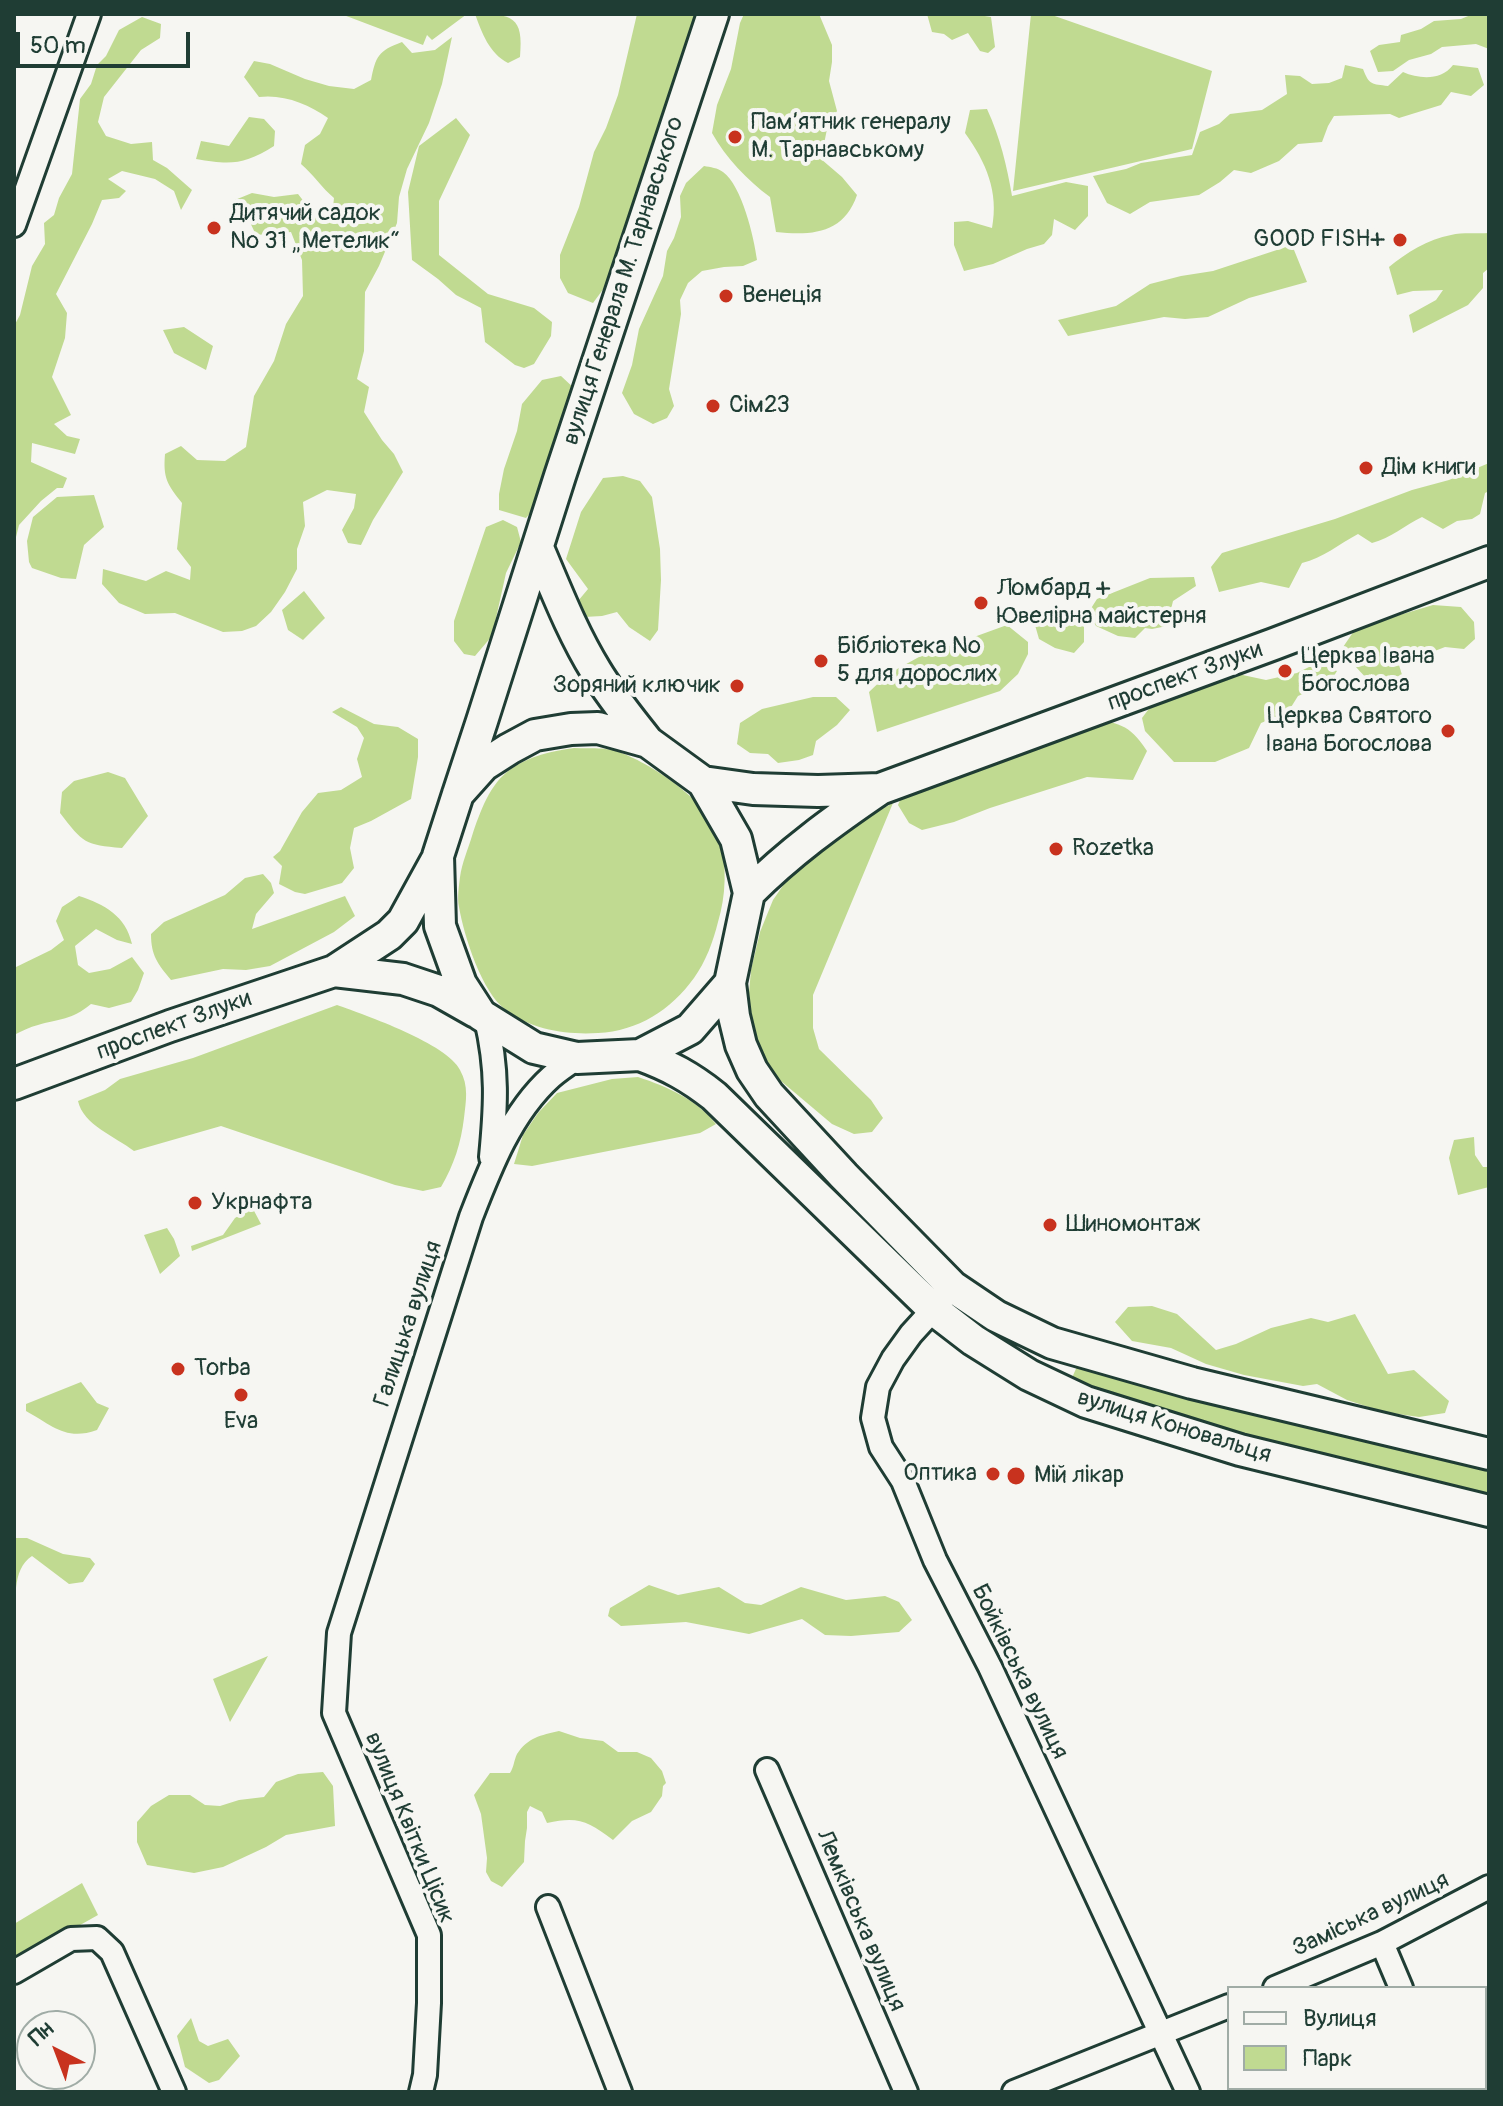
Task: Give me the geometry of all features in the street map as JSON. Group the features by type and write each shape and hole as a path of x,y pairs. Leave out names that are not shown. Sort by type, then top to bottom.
{"main road":[{"name":"вулиця Генерала М. Тарнавського","path":"438,856 713,14"},
{"path":"538,548 573,629 621,708 648,742 703,782 736,839 749,893 730,983 690,1029 640,1055"},
{"name":"проспект Злуки","path":"749,893 778,864 880,789 1489,562"},
{"path":"458,794 484,765 535,735 598,728 648,742"},
{"name":"проспект Злуки","path":"703,782 753,789 880,789"},
{"path":"438,856 440,926 461,984 484,1017"},
{"name":"проспект Злуки","path":"14,1084 170,1026 334,971 389,935 403,921 438,856"},
{"name":"проспект Злуки","path":"334,971 403,979 439,991 534,1048 577,1058 640,1055"},
{"name":"вулиця Коновальця","path":"730,983 741,1045 752,1070 769,1095 844,1176 973,1340 1029,1375 1086,1402 1240,1450 1489,1511"},
{"name":"вулиця Коновальця","path":"640,1055 691,1077 819,1200 943,1298 996,1316 1052,1343 1192,1383 1489,1454"},
{"path":"819,1200 844,1176"},
{"path":"1029,1375 1052,1343"}],"street":[{"path":"14,225 89,14"},
{"path":"484,1017 493,1049 496,1079 490,1166"},
{"name":"Галицька вулиця","path":"339,1633 490,1166 523,1108 551,1076 577,1058"},
{"name":"Бойківська вулиця","path":"943,1298 911,1334 878,1387 873,1418 881,1447 903,1481 935,1560 990,1667 1188,2092"},
{"name":"вулиця Квітки Цісик","path":"339,1633 334,1713 429,1935 428,2032 421,2092"},
{"name":"Лемківська вулиця","path":"767,1770 906,2092"},
{"name":"Заміська вулиця","path":"1280,1986 1382,1943 1489,1887"},
{"path":"548,1907 620,2092"},
{"path":"14,1972 71,1939 97,1938 112,1952 174,2092"},
{"path":"1382,1943 1400,1986"},
{"path":"1014,2092 1227,2007"}],"green space":[{"path":"341,14 467,14 432,40 427,35 423,45"},
{"path":"475,14 498,15 513,20 520,33 520,57 508,63 501,59 491,48"},
{"path":"637,14 700,14 684,78 651,152 619,268 593,303 568,293 560,278 560,255 579,207 594,152 618,95"},
{"path":"744,14 819,14 832,45 829,81 837,111 827,129 821,159 857,195 844,217 826,229 802,233 776,232 770,197 738,168 712,133 717,105 731,69"},
{"path":"927,14 991,17 995,47 988,53 980,51 968,33 952,40 944,34 932,32"},
{"path":"1031,14 1049,14 1212,71 1192,149 1013,191"},
{"path":"1473,14 1489,14 1489,49 1476,44 1442,47 1431,54 1409,60 1393,71 1378,72 1370,51 1379,45 1400,42 1401,35 1434,21 1461,19"},
{"path":"142,17 161,24 160,38 141,50 104,97 98,122 106,136 131,144 152,142 153,160 192,190 181,210 174,191 155,179 122,171 108,179 126,191 119,198 102,200 56,294 67,313 65,338 52,377 71,415 54,424 67,436 80,439 75,454 32,443 31,462 67,478 63,488 57,488 41,501 19,525 14,545 14,326 20,315 32,266 45,244 44,223 54,215 72,174 80,99 119,30"},
{"path":"452,37 442,84 429,123 407,169 399,197 397,223 365,292 364,351 357,379 369,387 364,412 403,472 361,545 348,543 342,530 354,508 356,494 327,490 303,502 305,526 297,549 297,569 271,612 256,626 242,631 223,632 175,613 145,614 119,603 102,584 103,569 146,581 166,571 190,580 191,567 177,549 182,503 167,480 165,454 181,446 197,460 225,461 246,447 254,396 274,361 286,324 303,296 302,260 291,232 256,235 248,218 230,202 252,193 274,197 298,194 309,208 332,217 334,198 301,164 305,145 320,134 328,118 295,101 259,97 244,77 254,61 329,86 354,89 371,80 377,60 388,48 402,42 412,53 435,50"},
{"path":"1345,65 1363,69 1372,83 1388,86 1403,72 1430,77 1442,74 1453,65 1478,68 1484,85 1471,96 1451,92 1441,105 1399,118 1390,114 1334,116 1322,142 1298,144 1279,161 1251,173 1234,170 1199,195 1150,202 1130,214 1107,203 1093,176 1141,163 1192,155 1200,132 1219,124 1230,114 1262,110 1287,94 1285,75 1300,76 1312,84 1329,83 1342,78"},
{"path":"987,109 996,130 1012,196 1066,182 1088,186 1088,216 1075,230 1054,219 1052,235 1044,244 993,264 964,271 954,245 954,222 968,221 992,228 994,215 989,178 965,133 970,110"},
{"path":"249,117 264,119 275,131 274,146 236,162 196,159 201,141 229,146"},
{"path":"456,118 470,135 439,201 439,255 488,294 534,308 552,322 551,336 534,364 524,368 515,365 485,342 481,308 456,295 412,260 408,192 419,146"},
{"path":"704,166 723,172 736,188 750,226 757,260 743,266 702,271 688,283 680,300 681,314 669,389 674,406 667,418 653,424 634,414 622,393 632,365 639,329 663,276 667,251 681,217 680,196 686,183"},
{"path":"1489,233 1489,268 1483,273 1483,288 1468,305 1413,333 1409,315 1436,300 1443,290 1397,295 1389,267 1434,240 1456,234"},
{"path":"1292,245 1307,282 1249,298 1208,317 1164,317 1068,336 1058,320 1116,306 1150,284 1213,271"},
{"path":"184,327 213,346 206,370 174,353 163,330"},
{"path":"561,376 576,390 565,435 548,459 540,502 526,518 499,510 504,469 522,404 542,380"},
{"path":"1489,463 1489,491 1485,493 1480,514 1472,519 1457,521 1443,529 1422,517 1372,543 1358,534 1302,563 1289,588 1261,582 1219,592 1211,567 1222,553 1335,519"},
{"path":"623,476 640,481 652,497 661,580 658,630 650,641 629,627 617,612 584,617 578,601 588,589 566,559 581,512 603,478"},
{"path":"94,495 104,527 84,545 76,579 61,578 32,568 27,541 33,517 57,497"},
{"path":"503,520 517,527 521,542 506,573 492,636 475,656 464,654 454,641 454,621 486,527"},
{"path":"1194,577 1196,586 1173,601 1167,626 1145,628 1135,638 1118,636 1096,626 1088,613 1097,599 1150,578"},
{"path":"304,591 325,618 303,640 288,630 282,610"},
{"path":"1433,605 1461,607 1474,622 1475,639 1464,649 1445,647 1399,665 1403,678 1397,690 1378,693 1341,650 1356,628"},
{"path":"1070,608 1084,624 1084,642 1074,653 1055,648 1039,639 1035,625 1051,611"},
{"path":"1007,625 1028,642 1028,654 1018,674 1000,691 877,732 869,692 888,674 919,657"},
{"path":"1317,663 1337,671 1330,682 1298,696 1288,712 1261,723 1249,748 1215,762 1174,762 1145,731 1142,718 1170,693 1224,671 1266,680 1297,673"},
{"path":"813,697 836,697 850,710 816,741 813,755 778,763 768,754 750,753 737,744 740,723 762,709"},
{"path":"341,707 374,724 398,727 418,739 411,799 354,828 350,848 354,868 342,883 305,894 295,892 279,884 282,866 273,857 318,793 341,790 362,777 357,759 364,738 357,727 332,712"},
{"path":"1086,718 1122,726 1141,742 1147,751 1133,780 1087,777 922,830 909,823 898,805 905,788"},
{"path":"574,748 616,751 661,774 705,811 720,838 724,859 721,912 709,951 694,978 675,1000 652,1017 627,1028 598,1033 538,1027 516,1017 497,1002 475,963 458,903 465,856 482,808 497,782 525,761"},
{"path":"108,772 125,778 148,816 122,848 86,841 60,813 62,792 74,781"},
{"path":"893,803 813,995 813,1028 819,1049 871,1100 883,1118 872,1132 854,1134 832,1124 775,1076 752,1025 749,993 751,970 760,932 773,900 791,874 819,850"},
{"path":"263,874 271,883 274,893 256,914 252,929 345,896 355,916 334,932 270,966 246,970 223,969 171,980 156,959 151,934 164,922 225,895 245,878"},
{"path":"79,896 113,912 125,926 132,944 96,929 75,946 78,965 89,973 110,969 132,957 144,973 138,990 131,1002 109,1008 91,1004 71,1016 14,1035 14,968 64,940 56,921 62,907"},
{"path":"337,1005 423,1041 440,1050 460,1070 466,1094 463,1127 453,1162 441,1187 423,1191 395,1185 221,1126 134,1151 93,1124 81,1109 78,1101 105,1090 120,1079 193,1058"},
{"path":"638,1077 681,1095 716,1124 700,1133 532,1166 514,1164 523,1135 557,1093 612,1079"},
{"path":"1474,1137 1475,1155 1483,1167 1489,1167 1489,1187 1458,1195 1449,1158 1454,1140"},
{"path":"252,1207 261,1224 192,1251 191,1246 223,1235 235,1218"},
{"path":"167,1228 180,1256 160,1274 144,1235"},
{"path":"1152,1306 1177,1314 1216,1350 1271,1328 1311,1318 1328,1322 1355,1314 1388,1374 1414,1370 1449,1401 1445,1413 1419,1417 1384,1412 1347,1400 1317,1384 1303,1386 1244,1375 1206,1364 1171,1348 1132,1341 1115,1322 1128,1307"},
{"path":"1079,1362 1489,1466 1489,1497 1283,1449 1101,1393 1071,1380"},
{"path":"81,1382 97,1403 109,1408 97,1430 68,1433 26,1411 26,1404"},
{"path":"14,1538 27,1538 63,1554 90,1558 95,1564 83,1582 69,1584 32,1556 25,1562 18,1578 14,1627"},
{"path":"649,1585 678,1595 719,1587 745,1603 761,1605 801,1587 846,1600 885,1596 899,1602 912,1620 899,1632 851,1636 825,1635 802,1619 749,1634 686,1622 621,1626 608,1616 610,1608"},
{"path":"268,1656 230,1722 213,1679"},
{"path":"559,1731 603,1741 618,1752 637,1752 651,1758 662,1771 666,1783 662,1796 651,1812 632,1821 613,1840 596,1828 575,1820 547,1823 542,1812 530,1806 524,1862 502,1887 491,1881 486,1872 481,1814 474,1795 490,1773 510,1773 517,1754 525,1744"},
{"path":"323,1772 333,1786 335,1826 286,1835 223,1867 194,1873 147,1865 137,1842 137,1822 151,1806 169,1795 190,1795 205,1805 220,1806 264,1797 276,1782 298,1774"},
{"path":"82,1883 98,1915 14,1962 14,1924"},
{"path":"191,2018 199,2041 208,2046 228,2039 240,2056 219,2080 209,2083 185,2067 177,2036"}],"place":[{"name":"Пам’ятник генералу М. Тарнавському","path":"735,137"},
{"name":"Дитячий садок № 31 „Метелик“","path":"214,228"},
{"name":"GOOD FISH+","path":"1400,240"},
{"name":"Венеція","path":"726,296"},
{"name":"Сім23","path":"713,406"},
{"name":"Дім книги","path":"1366,468"},
{"name":"Ломбард + Ювелірна майстерня","path":"981,603"},
{"name":"Бібліотека № 5 для дорослих","path":"821,661"},
{"name":"Церква Івана Богослова","path":"1285,671"},
{"name":"Зоряний ключик","path":"737,686"},
{"name":"Церква Святого Івана Богослова","path":"1448,731"},
{"name":"Rozetka","path":"1056,849"},
{"name":"Укрнафта","path":"195,1203"},
{"name":"Шиномонтаж","path":"1050,1225"},
{"name":"Torba","path":"178,1369"},
{"name":"Eva","path":"241,1395"},
{"name":"Оптика","path":"993,1474"},
{"name":"Мій лікар","path":"1016,1476"}]}
